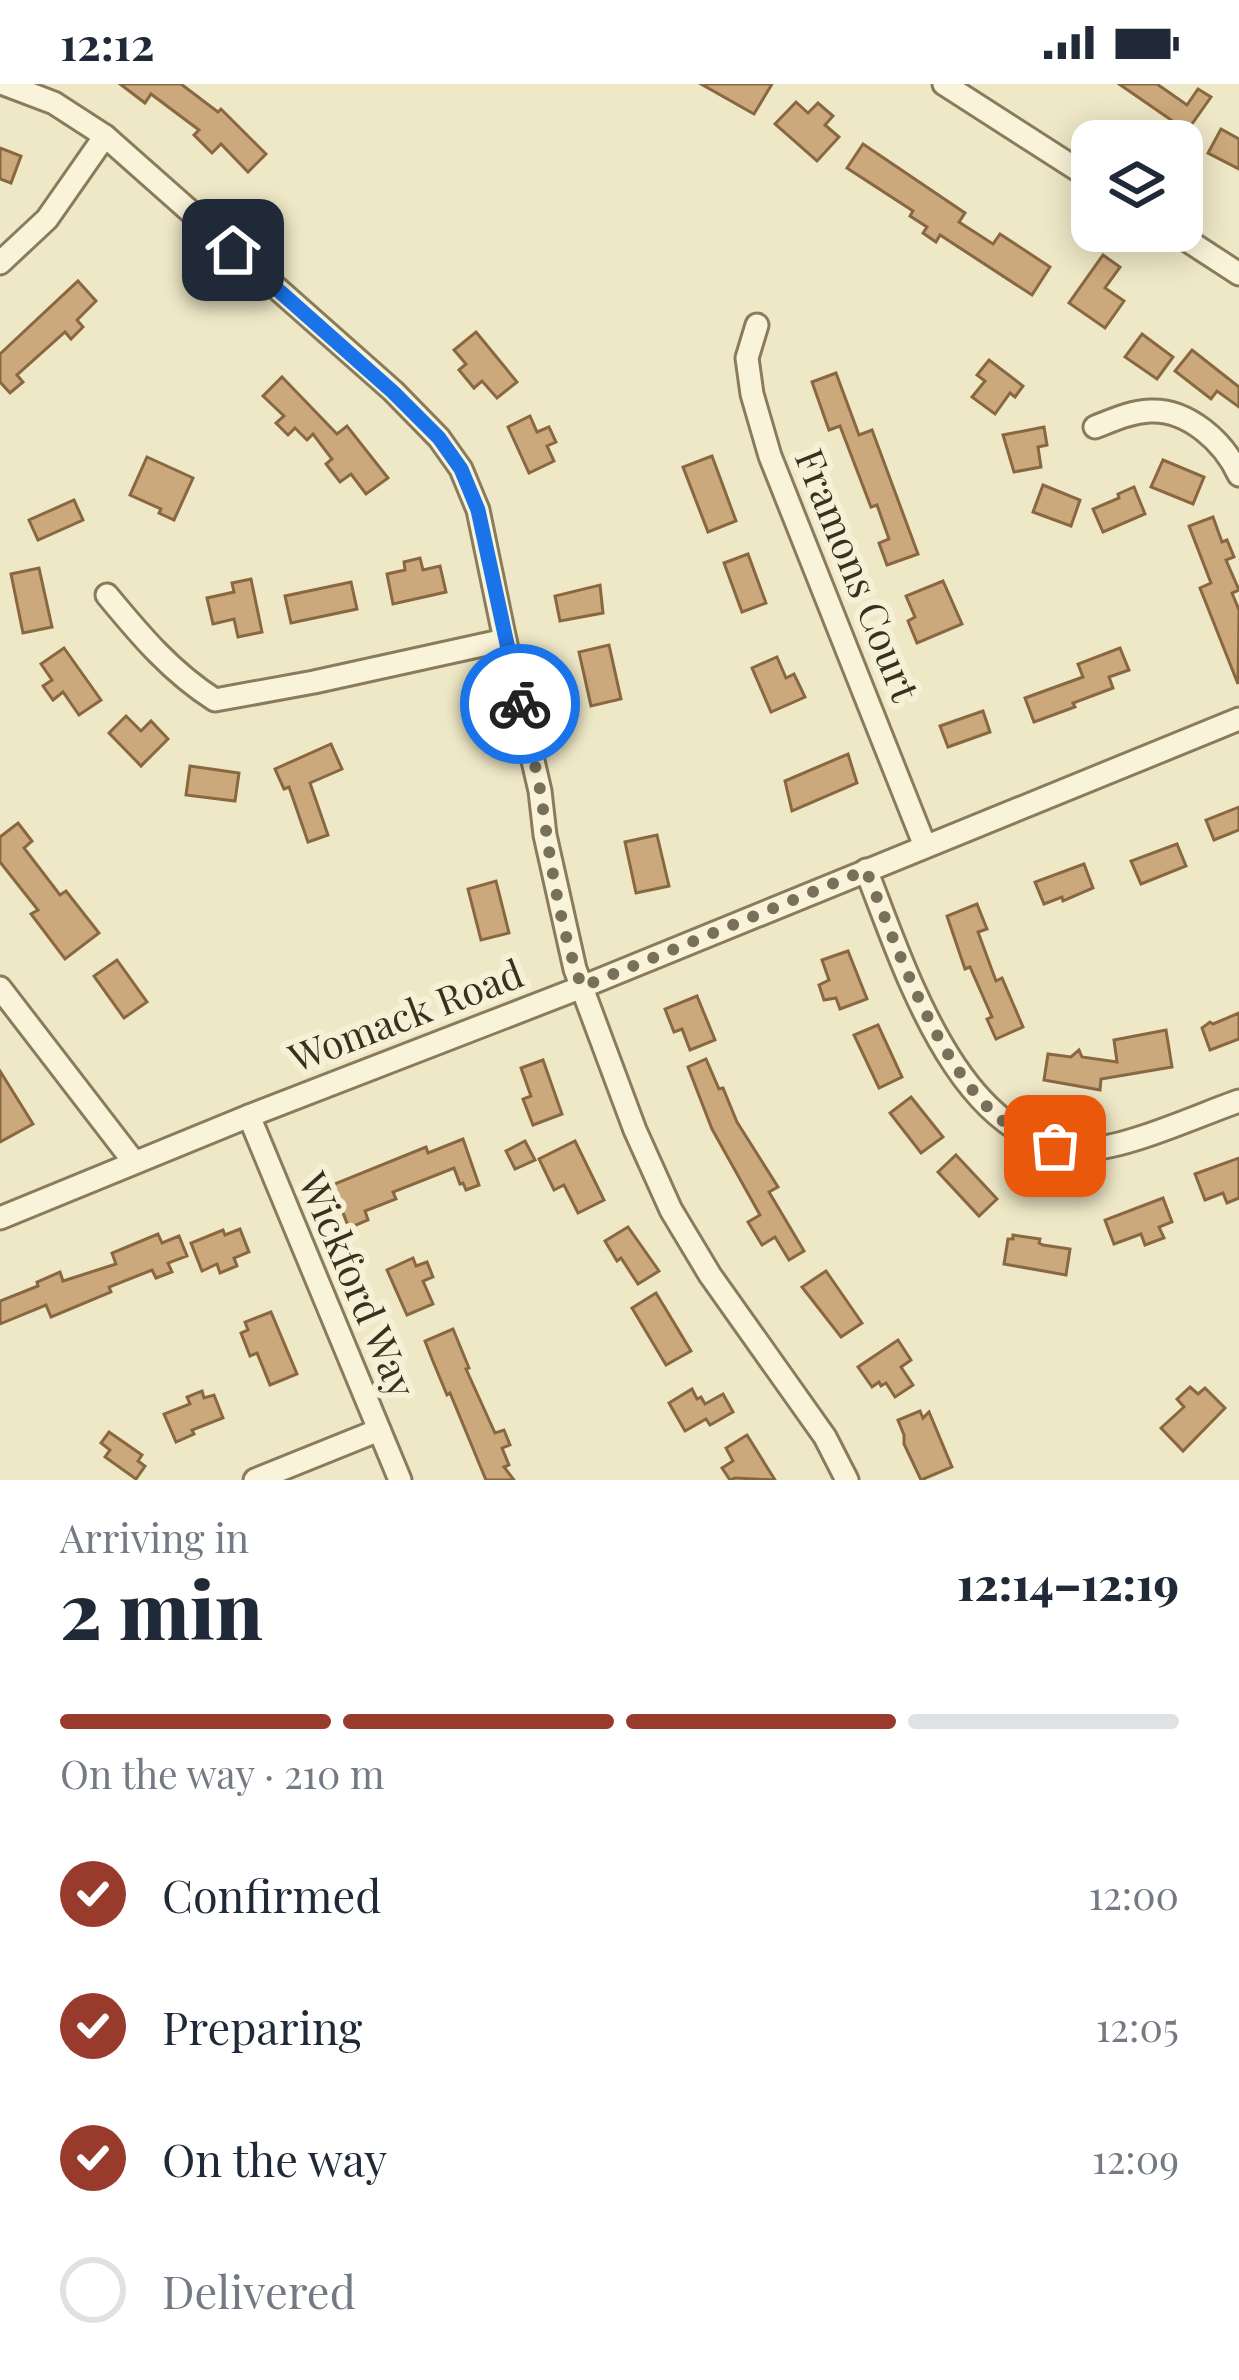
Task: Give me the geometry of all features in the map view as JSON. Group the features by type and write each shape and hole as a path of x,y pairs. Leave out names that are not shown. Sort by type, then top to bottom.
{"street":[{"path":"4,84 54,103 105,136 393,392 439,438 461,469 478,510 540,791 555,884 582,987 635,1130 671,1210 710,1275 825,1437 848,1480"},
{"path":"944,84 1071,166"},
{"path":"0,263 47,219 105,136"},
{"path":"1203,249 1237,269"},
{"name":"Framons Court","path":"757,325 747,358 770,456 926,846"},
{"path":"1095,427 1124,415 1156,410 1187,419 1214,438 1239,475"},
{"path":"107,595 160,657 215,700 505,640"},
{"name":"Womack Road","path":"0,1218 1239,719"},
{"path":"866,870 916,994 951,1060 987,1106 1018,1131 1055,1146 1090,1149 1125,1142 1239,1101"},
{"path":"0,988 134,1162"},
{"name":"Wickford Way","path":"249,1116 400,1480"},
{"path":"255,1480 379,1430"}],"building":[{"path":"120,84 181,84 218,112 221,109 266,154 248,172 221,144 212,153 194,135 199,130 151,94 145,103"},
{"path":"701,84 772,84 754,114"},
{"path":"1119,84 1157,84 1187,105 1198,89 1211,97 1195,120 1171,120"},
{"path":"796,102 808,113 818,103 833,116 825,125 839,137 817,161 775,124"},
{"path":"1221,129 1239,139 1239,169 1208,153"},
{"path":"863,144 965,213 959,222 993,244 1000,234 1050,267 1032,295 940,235 936,242 923,233 927,227 910,216 913,211 847,168"},
{"path":"0,148 21,156 11,183 0,179"},
{"path":"1103,255 1120,267 1105,288 1124,301 1105,328 1069,303"},
{"path":"78,281 96,301 77,320 83,327 71,339 65,332 17,375 23,382 10,393 0,382 0,354"},
{"path":"476,332 517,382 497,398 482,381 474,388 459,370 466,364 454,350"},
{"path":"1142,334 1173,357 1157,379 1125,357"},
{"path":"1192,350 1239,387 1239,407 1217,391 1211,399 1175,371"},
{"path":"989,360 1023,386 1015,397 1010,393 995,414 972,397 985,381 977,375"},
{"path":"836,373 859,435 872,430 918,554 887,565 879,543 889,539 877,505 871,507 840,426 829,430 812,382"},
{"path":"282,377 337,434 347,426 388,478 366,494 351,474 340,482 326,464 332,459 313,434 307,440 295,428 288,435 276,423 284,416 263,396"},
{"path":"530,416 537,432 549,427 556,442 547,446 554,461 529,473 508,427"},
{"path":"1044,427 1047,445 1038,447 1041,467 1014,472 1003,435"},
{"path":"712,456 736,521 708,532 683,467"},
{"path":"147,457 193,478 174,520 130,495"},
{"path":"1163,460 1204,477 1193,504 1151,487"},
{"path":"1043,485 1080,500 1071,526 1033,512"},
{"path":"1134,487 1145,514 1103,532 1093,509"},
{"path":"74,500 83,520 38,540 29,520"},
{"path":"1213,517 1222,542 1227,540 1234,557 1226,560 1239,590 1232,593 1239,610 1238,684 1200,588 1211,583 1189,526"},
{"path":"748,554 766,603 742,612 724,563"},
{"path":"420,558 423,570 440,566 446,592 393,604 387,574 405,570 404,562"},
{"path":"39,568 52,627 23,633 11,574"},
{"path":"251,579 262,632 238,637 234,619 213,624 207,598 234,592 232,583"},
{"path":"943,581 962,624 917,643 908,621 915,617 906,596"},
{"path":"351,582 357,609 291,623 285,596"},
{"path":"600,585 603,613 560,621 555,596"},
{"path":"609,645 621,699 591,706 579,652"},
{"path":"64,648 101,700 79,715 63,692 53,700 43,686 52,680 41,664"},
{"path":"1120,648 1129,670 1109,677 1113,688 1034,722 1025,698 1083,677 1078,664"},
{"path":"777,657 786,678 794,674 805,697 771,712 752,668"},
{"path":"983,711 990,732 948,747 940,726"},
{"path":"126,716 141,731 151,721 168,739 141,766 109,733"},
{"path":"331,744 342,769 310,783 328,835 308,842 289,787 284,789 275,769"},
{"path":"848,754 857,783 792,811 785,781"},
{"path":"190,766 239,773 235,801 186,795"},
{"path":"1239,807 1239,830 1214,840 1206,820"},
{"path":"18,823 32,841 24,848 60,895 66,891 99,933 65,959 31,914 38,910 0,862 0,837"},
{"path":"657,835 669,886 636,893 625,842"},
{"path":"1177,844 1186,866 1141,884 1131,861"},
{"path":"1084,864 1093,888 1044,904 1035,882"},
{"path":"496,881 509,933 481,940 468,889"},
{"path":"977,904 987,929 978,932 996,981 1002,978 1023,1027 996,1039 987,1019 992,1017 970,967 965,969 947,916"},
{"path":"848,951 867,999 840,1009 836,998 824,1000 819,985 829,980 822,960"},
{"path":"117,960 147,1002 124,1018 94,976"},
{"path":"697,996 715,1040 690,1050 682,1029 674,1032 665,1009"},
{"path":"1239,1013 1239,1039 1210,1050 1202,1028"},
{"path":"878,1025 902,1077 879,1088 854,1035"},
{"path":"1166,1030 1172,1067 1101,1079 1100,1090 1044,1080 1048,1054 1071,1057 1079,1050 1082,1057 1117,1062 1114,1040"},
{"path":"706,1059 737,1122 778,1187 769,1192 804,1251 789,1260 775,1237 762,1245 748,1222 760,1215 712,1129 688,1067"},
{"path":"543,1060 562,1114 533,1125 523,1099 531,1096 521,1068"},
{"path":"0,1071 33,1124 0,1142"},
{"path":"911,1097 943,1137 921,1153 890,1113"},
{"path":"463,1139 479,1185 466,1190 454,1168 393,1192 396,1199 365,1211 368,1220 349,1228 332,1185 426,1147 428,1153"},
{"path":"525,1141 535,1160 515,1169 506,1151"},
{"path":"575,1141 604,1200 578,1213 564,1185 554,1190 539,1159"},
{"path":"956,1155 997,1199 979,1216 938,1172"},
{"path":"1239,1158 1239,1198 1227,1203 1223,1193 1205,1200 1195,1174"},
{"path":"1163,1198 1172,1222 1159,1227 1164,1238 1145,1245 1141,1234 1114,1244 1105,1220"},
{"path":"628,1227 659,1271 638,1284 605,1241"},
{"path":"240,1229 249,1252 234,1258 237,1266 220,1273 217,1264 202,1271 191,1243 223,1230 225,1235"},
{"path":"158,1234 162,1243 179,1236 187,1256 168,1263 172,1272 156,1278 152,1270 51,1317 46,1305 0,1324 0,1301 60,1272 63,1281 116,1264 112,1253"},
{"path":"1013,1235 1070,1249 1066,1275 1004,1264"},
{"path":"413,1258 416,1266 427,1262 433,1277 423,1281 433,1304 407,1315 387,1270"},
{"path":"826,1271 862,1323 841,1337 802,1287"},
{"path":"656,1293 691,1351 666,1365 632,1308"},
{"path":"271,1312 297,1374 270,1385 257,1353 250,1356 241,1333 248,1330 245,1322"},
{"path":"453,1329 495,1433 504,1430 510,1445 502,1448 509,1465 504,1467 514,1480 486,1480 432,1359 425,1341"},
{"path":"898,1340 911,1360 901,1367 913,1385 895,1397 886,1383 872,1387 858,1367"},
{"path":"1190,1387 1198,1394 1205,1388 1225,1408 1183,1451 1161,1428 1184,1407 1177,1399"},
{"path":"692,1389 705,1404 723,1394 733,1412 710,1425 706,1419 685,1431 669,1403"},
{"path":"202,1391 204,1398 214,1395 223,1418 176,1442 164,1414 190,1404 187,1397"},
{"path":"920,1411 923,1418 929,1412 952,1467 921,1480 898,1420"},
{"path":"109,1432 142,1455 138,1461 145,1466 136,1479 105,1457 110,1450 101,1443"},
{"path":"747,1435 775,1480 730,1480 722,1468 733,1461 726,1448"}],"way so far":[{"path":"520,704 555,884 582,987 866,870 916,994 951,1060 987,1106 1018,1131 1055,1146"}],"route":[{"path":"233,250 393,392 439,438 461,469 478,510 520,704"}]}
